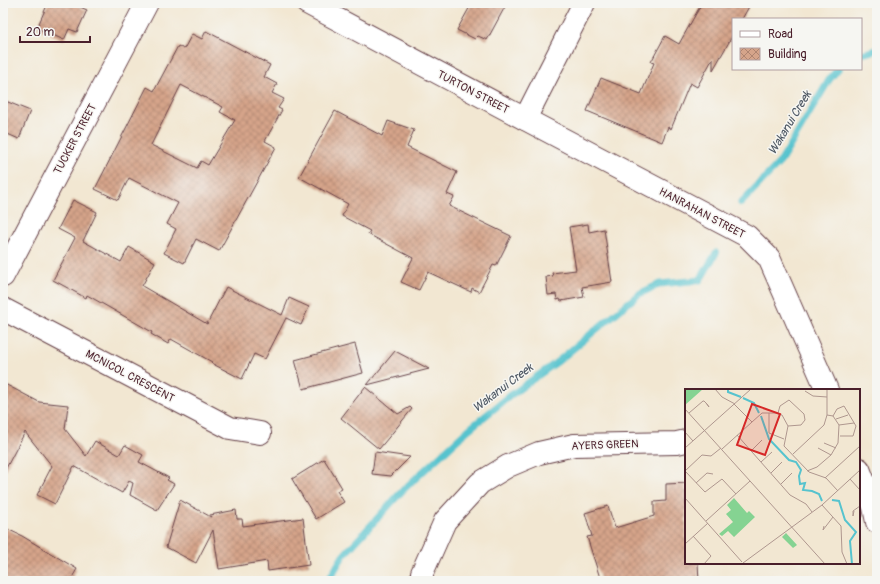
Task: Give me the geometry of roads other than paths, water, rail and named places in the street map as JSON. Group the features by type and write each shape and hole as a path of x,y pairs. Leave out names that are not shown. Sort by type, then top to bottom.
{"street":[{"name":"TUCKER STREET","path":"3,276 146,3"},
{"name":"TURTON STREET","path":"307,3 525,119"},
{"path":"525,119 584,3"},
{"name":"HANRAHAN STREET","path":"525,119 747,236 769,258 823,389"},
{"name":"MCNICOL CRESCENT","path":"3,309 230,428 260,433"},
{"name":"AYERS GREEN","path":"422,581 422,573 445,522 480,483 508,466 539,453 574,445 677,443 685,441"},
{"path":"860,472 874,507 877,522"}],"waterway":[{"name":"Wakanui Creek","path":"862,54 877,50"},
{"name":"Wakanui Creek","path":"741,203 781,161 829,80 837,70"},
{"name":"Wakanui Creek","path":"328,581 343,556 403,490 468,430 511,395 557,362 639,294 660,284 700,280 716,253"}]}
